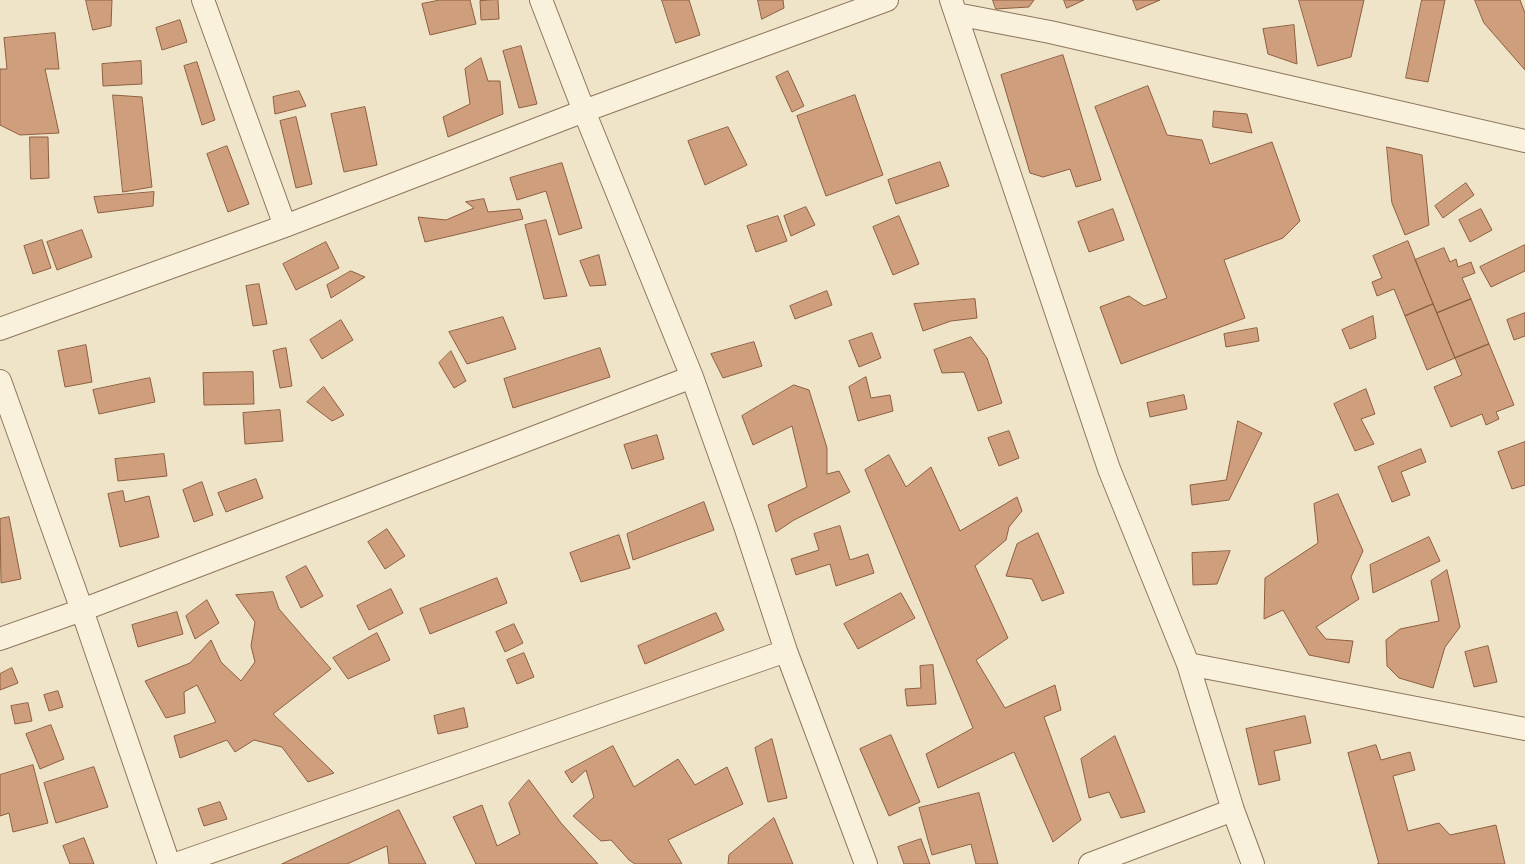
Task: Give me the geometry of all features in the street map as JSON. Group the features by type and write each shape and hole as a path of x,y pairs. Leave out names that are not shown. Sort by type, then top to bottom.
{"street":[{"path":"203,0 284,226"},
{"path":"541,0 584,111 692,376 745,526 786,651 866,864"},
{"path":"0,329 284,226 584,111 888,0"},
{"path":"954,7 1050,32 1525,141"},
{"path":"954,7 1109,469 1188,664 1233,810 1253,864"},
{"path":"0,639 82,610 692,376"},
{"path":"0,381 82,610 169,864"},
{"path":"176,864 786,651"},
{"path":"1188,664 1525,729"},
{"path":"1090,864 1233,810"}],"building":[{"path":"86,0 112,0 111,26 93,30"},
{"path":"440,0 470,0 476,24 430,35 422,4"},
{"path":"498,0 499,19 481,20 480,1"},
{"path":"662,0 689,0 700,35 676,43"},
{"path":"758,0 783,0 784,8 762,19"},
{"path":"993,0 1034,0 1029,7 996,9"},
{"path":"1064,0 1084,0 1067,8"},
{"path":"1133,0 1160,0 1137,10"},
{"path":"1299,0 1364,0 1351,57 1318,66"},
{"path":"1422,0 1445,0 1428,82 1406,78"},
{"path":"1475,0 1520,0 1525,13 1525,70 1484,23"},
{"path":"180,20 187,42 162,50 156,28"},
{"path":"1294,25 1297,64 1268,54 1263,29"},
{"path":"55,33 59,69 45,69 59,133 20,135 0,125 0,69 7,69 4,38"},
{"path":"521,46 537,104 519,108 503,51"},
{"path":"1063,55 1101,180 1076,187 1070,169 1043,177 1030,173 1001,75"},
{"path":"481,58 488,81 500,81 503,114 448,137 443,117 470,104 465,69"},
{"path":"141,61 142,84 103,86 102,64"},
{"path":"197,62 215,120 202,125 184,66"},
{"path":"788,71 804,106 792,112 776,77"},
{"path":"1148,86 1167,135 1202,140 1210,164 1272,142 1300,221 1283,238 1224,260 1245,318 1121,364 1100,307 1129,296 1144,306 1167,298 1095,107"},
{"path":"299,91 306,106 275,114 273,97"},
{"path":"113,95 142,97 152,187 123,192"},
{"path":"855,95 883,175 826,196 797,116"},
{"path":"365,107 377,165 344,172 331,114"},
{"path":"1214,111 1247,114 1252,133 1213,127"},
{"path":"296,117 312,184 296,188 280,121"},
{"path":"728,127 747,165 705,185 688,141"},
{"path":"30,137 48,137 49,178 31,179"},
{"path":"227,146 249,204 228,212 207,154"},
{"path":"1387,147 1422,155 1429,225 1405,235 1392,203"},
{"path":"940,162 949,186 896,204 888,180"},
{"path":"562,163 582,228 559,235 546,191 517,200 510,178"},
{"path":"1466,183 1474,195 1443,218 1435,206"},
{"path":"154,192 153,206 98,213 94,197"},
{"path":"484,199 488,212 520,209 523,219 425,242 418,217 446,220 474,208 466,202"},
{"path":"806,207 815,225 791,236 784,216"},
{"path":"1113,209 1124,240 1089,252 1078,222"},
{"path":"1481,209 1492,230 1470,242 1459,220"},
{"path":"778,216 787,241 756,252 747,226"},
{"path":"899,216 919,264 893,275 873,227"},
{"path":"546,220 567,296 544,299 525,225"},
{"path":"82,230 92,257 57,270 47,242"},
{"path":"42,240 51,268 33,274 24,246"},
{"path":"1408,241 1433,304 1405,316 1394,289 1377,296 1372,282 1382,278 1373,256"},
{"path":"326,242 339,268 296,290 283,264"},
{"path":"1525,245 1525,271 1491,287 1480,267"},
{"path":"1444,248 1450,262 1456,259 1458,267 1471,262 1475,273 1462,278 1471,299 1437,313 1415,260"},
{"path":"599,255 606,285 590,286 580,261"},
{"path":"351,271 365,277 331,298 327,285"},
{"path":"259,284 267,324 253,326 246,286"},
{"path":"827,291 832,305 795,319 790,306"},
{"path":"975,299 977,318 951,321 923,331 914,304"},
{"path":"1471,299 1489,344 1455,358 1437,313"},
{"path":"1433,304 1455,358 1427,370 1405,316"},
{"path":"1525,313 1525,336 1514,340 1507,320"},
{"path":"1373,316 1376,338 1350,349 1342,330"},
{"path":"503,317 516,349 467,364 449,332"},
{"path":"341,320 353,340 322,359 310,340"},
{"path":"1257,328 1259,341 1226,347 1224,334"},
{"path":"872,333 881,358 859,367 849,341"},
{"path":"971,337 987,358 1002,403 978,411 964,372 942,373 934,350"},
{"path":"754,342 762,366 723,378 711,354"},
{"path":"1489,344 1514,405 1496,412 1499,419 1486,425 1482,414 1451,427 1434,387 1462,375 1455,358"},
{"path":"86,345 92,382 65,387 58,351"},
{"path":"286,348 292,386 280,388 273,351"},
{"path":"600,348 610,377 513,408 504,379"},
{"path":"451,351 466,381 454,388 439,363"},
{"path":"253,372 254,404 204,405 203,373"},
{"path":"866,377 871,398 890,395 893,411 858,421 849,387"},
{"path":"150,378 155,402 99,414 93,390"},
{"path":"794,385 809,390 827,448 827,474 839,471 850,492 794,520 776,532 768,505 807,487 792,426 753,445 742,416"},
{"path":"324,387 344,415 332,421 307,402"},
{"path":"1366,389 1375,414 1361,419 1374,444 1355,451 1334,404"},
{"path":"1184,395 1187,409 1150,417 1147,403"},
{"path":"280,410 283,441 245,444 243,413"},
{"path":"1238,421 1262,433 1229,500 1192,505 1190,485 1226,480"},
{"path":"1009,431 1019,458 999,466 988,438"},
{"path":"657,435 664,459 632,469 624,445"},
{"path":"1525,442 1525,485 1512,489 1498,452"},
{"path":"1421,449 1426,462 1401,472 1410,495 1392,502 1378,467"},
{"path":"164,454 167,476 118,481 115,459"},
{"path":"889,455 906,487 931,467 960,531 1017,497 1022,511 1009,527 1006,540 975,566 1008,638 976,660 1005,708 1055,685 1061,710 1044,717 1081,820 1053,842 1014,752 938,788 926,754 973,728 865,470"},
{"path":"256,479 263,498 226,512 218,493"},
{"path":"202,482 213,515 194,522 183,490"},
{"path":"123,491 125,502 149,496 159,537 120,547 108,494"},
{"path":"1338,494 1363,551 1351,577 1359,599 1316,627 1326,639 1353,641 1349,663 1309,655 1283,610 1264,619 1265,578 1318,543 1314,504"},
{"path":"704,502 714,530 633,560 627,534"},
{"path":"9,517 21,579 1,583 0,519"},
{"path":"840,526 850,560 868,554 874,573 836,586 830,564 796,575 791,559 819,550 814,534"},
{"path":"387,529 405,556 385,569 368,542"},
{"path":"1038,533 1064,593 1042,601 1032,579 1006,576 1017,544"},
{"path":"619,535 630,568 581,582 570,553"},
{"path":"1429,537 1440,561 1373,593 1370,565"},
{"path":"1230,551 1217,584 1193,585 1192,553"},
{"path":"306,566 323,596 301,608 286,577"},
{"path":"1447,570 1460,627 1445,647 1433,688 1399,678 1387,666 1386,640 1400,629 1439,621 1431,581"},
{"path":"497,578 507,603 430,634 420,609"},
{"path":"391,589 403,613 369,630 357,606"},
{"path":"273,592 279,609 331,669 273,714 334,773 308,782 282,747 254,740 235,752 227,740 180,758 174,736 216,722 197,685 184,692 185,713 166,718 145,681 190,663 211,640 221,662 241,681 255,662 251,646 255,622 236,595"},
{"path":"901,593 915,618 858,649 844,624"},
{"path":"207,600 219,623 195,639 186,616"},
{"path":"177,612 183,634 138,647 132,625"},
{"path":"716,613 724,630 645,664 638,646"},
{"path":"514,624 523,643 505,652 496,632"},
{"path":"377,633 390,660 348,679 333,658"},
{"path":"1488,646 1497,682 1474,687 1465,652"},
{"path":"524,653 534,677 517,684 507,660"},
{"path":"933,665 936,704 907,706 905,689 921,688 920,666"},
{"path":"12,668 18,683 0,690 0,674"},
{"path":"58,691 63,707 49,711 44,695"},
{"path":"28,703 32,721 15,724 11,706"},
{"path":"464,708 468,727 438,734 434,716"},
{"path":"1305,716 1311,743 1274,751 1280,780 1259,785 1246,729"},
{"path":"51,725 64,759 40,769 26,734"},
{"path":"891,735 920,802 889,816 860,749"},
{"path":"1115,736 1145,812 1121,818 1109,792 1089,798 1081,759"},
{"path":"772,739 787,798 768,802 755,748"},
{"path":"1376,745 1381,760 1410,752 1415,770 1393,776 1408,831 1439,823 1450,835 1496,825 1505,864 1379,864 1348,753"},
{"path":"613,746 634,787 678,759 695,785 727,767 743,804 668,840 682,864 635,864 629,860 611,840 601,841 573,816 594,797 586,770 572,783 565,772"},
{"path":"33,765 48,823 13,832 9,813 0,816 0,775"},
{"path":"94,767 108,807 56,823 44,783"},
{"path":"529,780 561,823 598,864 476,864 453,817 482,805 497,846 520,834 509,803"},
{"path":"979,793 998,864 976,864 971,844 932,855 919,808"},
{"path":"220,802 227,819 204,826 198,809"},
{"path":"399,810 426,864 389,864 387,846 347,864 282,864"},
{"path":"774,818 793,864 728,864 729,855"},
{"path":"84,838 94,864 70,864 63,846"},
{"path":"921,839 930,864 904,864 898,847"}]}
